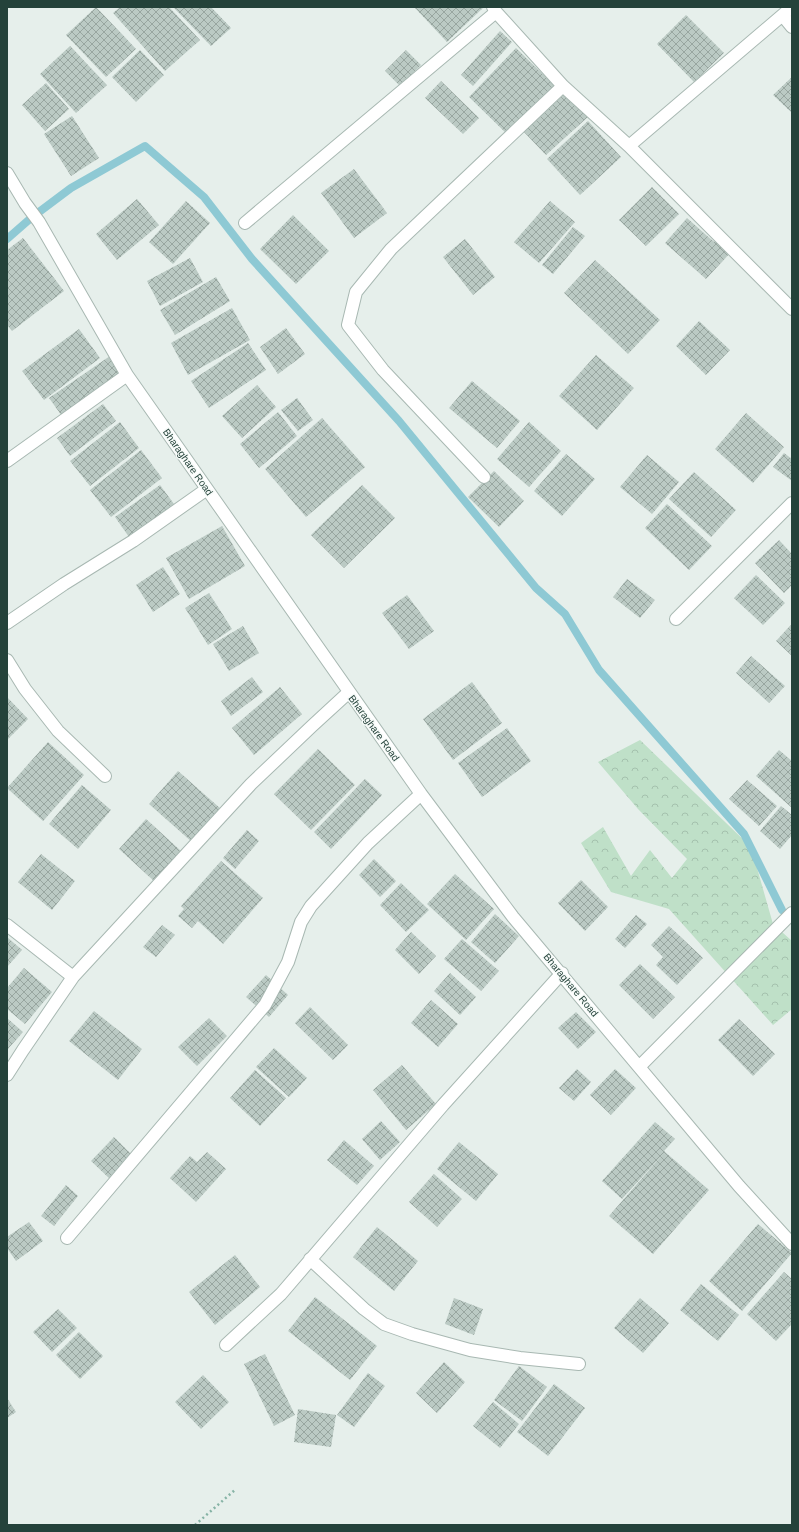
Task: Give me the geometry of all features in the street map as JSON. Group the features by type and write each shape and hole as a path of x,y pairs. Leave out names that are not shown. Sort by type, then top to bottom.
{"street":[{"path":"245,223 494,10 563,86 629,146 792,309"},
{"path":"629,146 788,12 792,27"},
{"path":"484,478 383,370 348,325 356,292 391,249 563,86"},
{"name":"Bharaghare Road","path":"7,173 25,204 39,222 127,375 421,794 514,917 739,1186 792,1244"},
{"path":"7,461 127,375"},
{"path":"7,623 64,584 133,541 207,489"},
{"path":"676,619 792,503"},
{"path":"7,660 25,689 58,731 105,776"},
{"path":"7,1075 73,977 251,784 348,692"},
{"path":"67,1238 264,1005 288,962 301,922 311,906 368,843 421,794"},
{"path":"639,1067 792,913"},
{"path":"7,925 73,977"},
{"path":"226,1345 281,1294 438,1111 562,973"},
{"path":"310,1259 364,1309 384,1324 412,1334 470,1350 520,1358 579,1364"}],"path":[{"path":"195,1525 236,1489"}],"green space":[{"path":"640,740 751,847 773,924 792,941 792,1009 773,1025 669,909 611,892 581,843 603,827 631,876 650,850 672,878 687,859 638,809 598,762"}],"building":[{"path":"96,7 136,49 106,77 66,35"},
{"path":"120,7 169,7 200,40 165,71 113,13"},
{"path":"173,7 211,7 231,28 211,46"},
{"path":"415,7 484,7 447,42"},
{"path":"686,15 724,53 694,82 657,44"},
{"path":"500,31 512,42 473,86 461,75"},
{"path":"70,46 107,85 76,113 40,74"},
{"path":"516,48 557,88 509,136 469,97"},
{"path":"140,50 164,75 136,102 112,77"},
{"path":"406,50 421,65 400,86 385,71"},
{"path":"792,77 792,113 773,95"},
{"path":"441,81 479,118 463,134 425,98"},
{"path":"46,83 69,109 45,131 22,105"},
{"path":"567,92 589,116 546,155 523,131"},
{"path":"72,116 99,158 71,176 44,134"},
{"path":"588,121 621,157 580,195 547,159"},
{"path":"354,169 387,213 354,238 321,193"},
{"path":"652,187 679,214 646,246 619,220"},
{"path":"137,199 159,225 117,260 96,234"},
{"path":"186,201 210,223 173,264 149,242"},
{"path":"550,201 575,222 539,263 514,242"},
{"path":"293,215 329,251 296,284 260,249"},
{"path":"687,218 714,242 717,239 731,252 706,279 665,243"},
{"path":"573,227 585,236 553,274 542,265"},
{"path":"23,238 64,291 12,331 7,325 7,250"},
{"path":"465,239 495,277 473,295 443,257"},
{"path":"190,258 203,282 160,306 147,281"},
{"path":"595,260 660,320 628,354 564,293"},
{"path":"216,277 230,301 175,335 160,310"},
{"path":"232,308 250,340 188,375 171,343"},
{"path":"699,321 730,350 706,375 676,346"},
{"path":"286,328 305,354 278,374 260,347"},
{"path":"79,329 100,358 44,400 22,371"},
{"path":"248,343 266,370 209,408 191,381"},
{"path":"596,355 634,388 597,430 559,396"},
{"path":"110,356 123,375 62,416 49,398"},
{"path":"472,381 520,421 497,448 449,408"},
{"path":"257,385 276,407 242,438 222,416"},
{"path":"297,398 313,420 298,431 281,410"},
{"path":"103,404 116,421 70,456 57,438"},
{"path":"278,412 297,436 259,468 240,444"},
{"path":"746,413 784,447 753,483 715,449"},
{"path":"322,418 365,467 306,517 265,469"},
{"path":"120,422 139,448 90,486 70,461"},
{"path":"529,422 561,451 529,487 497,459"},
{"path":"141,450 162,478 111,517 90,490"},
{"path":"784,453 792,459 792,481 773,467"},
{"path":"566,454 595,479 562,516 534,491"},
{"path":"647,455 679,482 652,514 620,487"},
{"path":"494,471 524,501 499,527 468,497"},
{"path":"694,472 736,510 711,537 669,499"},
{"path":"160,485 174,504 129,537 115,517"},
{"path":"362,485 395,518 344,568 311,535"},
{"path":"667,504 712,546 689,570 645,528"},
{"path":"222,526 245,566 189,599 166,558"},
{"path":"779,540 792,554 792,585 784,593 755,563"},
{"path":"163,567 180,594 153,612 136,585"},
{"path":"756,575 785,603 763,625 734,598"},
{"path":"627,579 655,600 640,618 613,597"},
{"path":"209,593 232,629 208,645 185,608"},
{"path":"407,595 434,631 409,649 382,613"},
{"path":"791,625 792,626 792,656 776,641"},
{"path":"243,626 259,653 229,671 213,644"},
{"path":"751,656 785,686 769,703 736,673"},
{"path":"252,677 263,692 231,716 221,701"},
{"path":"472,682 502,723 453,760 423,719"},
{"path":"280,687 302,714 254,755 232,728"},
{"path":"7,697 28,719 7,740"},
{"path":"507,728 531,761 482,797 458,763"},
{"path":"48,742 84,775 43,821 7,788"},
{"path":"318,749 355,785 311,830 274,794"},
{"path":"779,750 792,761 792,808 756,776"},
{"path":"178,771 221,809 192,842 149,804"},
{"path":"365,779 382,795 331,849 314,832"},
{"path":"747,780 777,806 759,826 729,799"},
{"path":"82,785 111,810 78,849 49,824"},
{"path":"781,806 792,815 792,835 780,849 760,831"},
{"path":"146,819 181,851 154,881 119,849"},
{"path":"247,830 259,841 235,869 223,858"},
{"path":"41,854 75,881 52,910 18,882"},
{"path":"374,859 396,881 380,897 359,875"},
{"path":"221,861 263,898 223,944 198,921 192,928 178,916 184,909 181,906"},
{"path":"455,874 494,909 466,940 427,904"},
{"path":"581,880 608,907 585,931 558,903"},
{"path":"401,883 429,910 406,932 380,905"},
{"path":"495,914 519,936 495,963 471,942"},
{"path":"636,915 647,924 625,948 615,939"},
{"path":"162,925 175,935 156,957 143,947"},
{"path":"669,926 703,958 677,985 656,965 663,957 651,945"},
{"path":"411,932 436,956 419,974 395,950"},
{"path":"7,937 22,950 7,967"},
{"path":"462,939 499,971 481,991 444,959"},
{"path":"640,964 675,997 653,1019 619,985"},
{"path":"24,968 52,992 25,1024 7,1009 7,988"},
{"path":"450,973 476,997 460,1015 434,991"},
{"path":"266,975 288,995 269,1017 246,997"},
{"path":"431,1000 458,1024 438,1047 411,1023"},
{"path":"310,1007 348,1045 333,1060 295,1023"},
{"path":"94,1011 142,1049 118,1080 69,1041"},
{"path":"576,1012 596,1032 578,1049 558,1028"},
{"path":"7,1018 23,1032 7,1050"},
{"path":"209,1018 227,1036 197,1066 178,1047"},
{"path":"739,1019 775,1054 753,1076 718,1040"},
{"path":"274,1048 307,1078 289,1097 256,1067"},
{"path":"402,1065 436,1104 406,1130 373,1090"},
{"path":"577,1069 591,1082 574,1101 559,1088"},
{"path":"615,1069 636,1088 611,1115 590,1095"},
{"path":"255,1070 286,1098 260,1126 230,1098"},
{"path":"381,1121 400,1142 380,1160 362,1139"},
{"path":"655,1122 675,1139 664,1151 709,1190 653,1254 609,1216 664,1153 622,1199 602,1181"},
{"path":"114,1137 133,1156 110,1179 91,1161"},
{"path":"344,1140 374,1166 357,1185 327,1160"},
{"path":"459,1142 498,1174 476,1201 437,1169"},
{"path":"207,1152 226,1169 196,1202 170,1178 190,1156 197,1162"},
{"path":"434,1174 462,1199 437,1227 409,1202"},
{"path":"66,1185 78,1196 54,1226 41,1216"},
{"path":"29,1222 43,1241 16,1261 7,1248 7,1237"},
{"path":"758,1224 792,1253 742,1311 709,1281"},
{"path":"377,1227 418,1261 394,1291 353,1257"},
{"path":"235,1255 260,1287 215,1325 189,1292"},
{"path":"784,1272 792,1279 792,1324 776,1341 747,1314"},
{"path":"701,1284 739,1315 718,1341 680,1310"},
{"path":"315,1297 377,1346 350,1380 288,1331"},
{"path":"454,1298 483,1309 474,1335 445,1324"},
{"path":"640,1298 669,1323 643,1353 614,1328"},
{"path":"58,1309 77,1328 52,1352 33,1332"},
{"path":"79,1332 103,1356 80,1379 56,1355"},
{"path":"265,1354 295,1415 274,1426 244,1364"},
{"path":"444,1362 465,1382 437,1413 416,1393"},
{"path":"519,1366 547,1387 522,1421 494,1400"},
{"path":"368,1373 385,1386 354,1427 337,1415"},
{"path":"203,1375 229,1402 201,1429 175,1402"},
{"path":"554,1384 585,1408 548,1456 517,1432"},
{"path":"7,1398 16,1412 7,1418"},
{"path":"493,1402 519,1424 500,1448 473,1426"},
{"path":"298,1409 336,1415 331,1447 294,1442"}],"waterway":[{"path":"7,239 31,218 71,188 145,146 204,197 252,259 399,421 536,588 565,614 599,670 744,834 782,910"}]}
